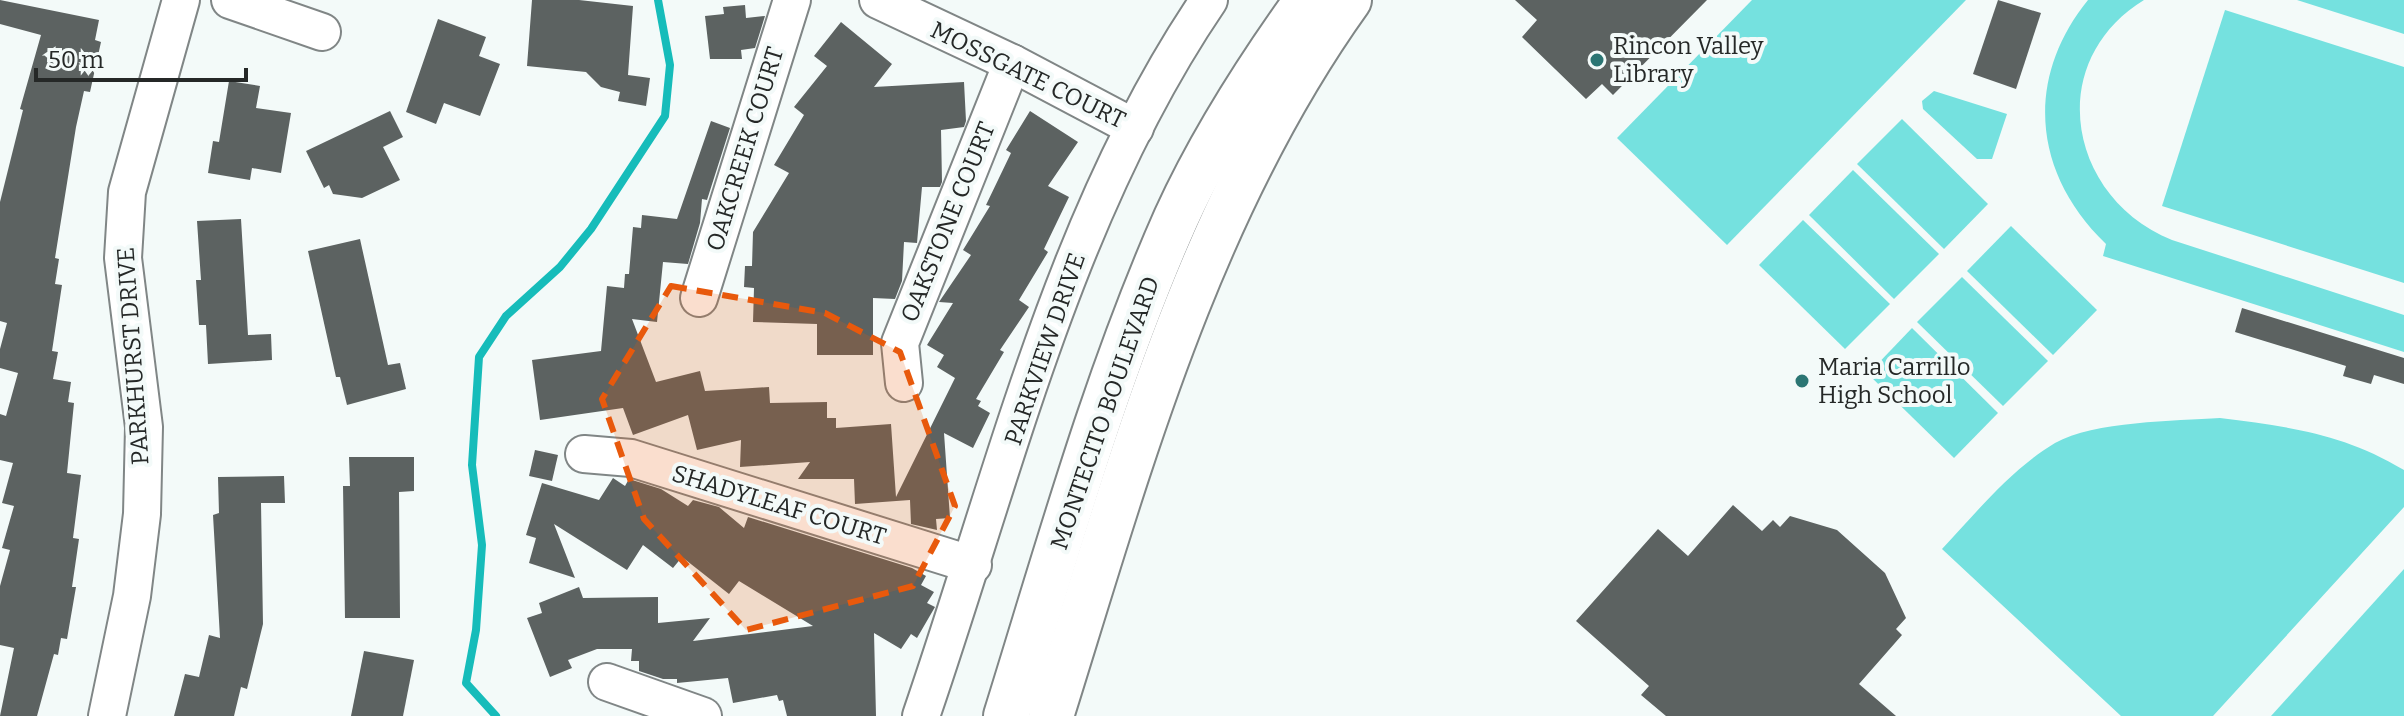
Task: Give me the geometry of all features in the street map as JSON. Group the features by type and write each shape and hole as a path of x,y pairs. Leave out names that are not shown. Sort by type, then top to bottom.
{"main road":[{"name":"MONTECITO BOULEVARD","path":"1006,716 1127,335 1177,215 1260,64 1307,0"},
{"name":"MONTECITO BOULEVARD","path":"1051,716 1168,356 1216,235 1288,95 1349,0"}],"street":[{"name":"PARKHURST DRIVE","path":"107,716 132,596 142,514 144,427 123,258 127,192 181,0"},
{"path":"230,0 322,32"},
{"name":"OAKCREEK COURT","path":"699,298 792,0"},
{"name":"MOSSGATE COURT","path":"878,0 1012,63 1135,128"},
{"name":"PARKVIEW DRIVE","path":"921,716 1073,260 1135,128 1184,36 1209,0"},
{"name":"OAKSTONE COURT","path":"904,383 900,343 1012,63"},
{"name":"SHADYLEAF COURT","path":"584,454 631,458 973,565"},
{"path":"607,682 703,716"}],"highlighted area":[{"path":"671,286 825,313 900,352 955,506 913,586 746,630 644,519 602,399"}],"shaded area":[{"path":"1752,0 1966,0 1727,245 1617,138"},
{"path":"2088,0 2144,0 2112,26 2091,58 2081,92 2081,128 2091,162 2110,194 2137,220 2172,240 2404,315 2404,352 2103,256 2106,244 2082,217 2063,187 2051,157 2046,125 2046,93 2054,62 2067,30"},
{"path":"2297,0 2404,0 2404,34"},
{"path":"2225,10 2404,67 2404,283 2162,206"},
{"path":"1934,91 2007,114 1992,159 1977,159 1923,109 1922,101"},
{"path":"1902,119 1988,204 1944,249 1857,164"},
{"path":"1853,170 1939,254 1894,299 1809,215"},
{"path":"1803,220 1890,304 1845,349 1759,265"},
{"path":"2011,226 2097,310 2053,355 1967,271"},
{"path":"1962,277 2048,361 2003,406 1917,322"},
{"path":"1912,328 1998,413 1954,458 1868,374"},
{"path":"2220,418 2315,434 2381,458 2404,470 2404,507 2213,716 2121,716 1942,549 2009,478 2055,443 2112,426"},
{"path":"2404,569 2404,716 2271,716"}],"building":[{"path":"0,0 99,20 95,40 101,42 90,92 84,91 76,127 55,258 59,259 55,284 62,285 52,351 58,352 53,379 71,382 68,402 74,403 67,473 81,475 73,538 79,539 72,587 76,587 67,639 61,638 58,655 54,654 37,716 0,716 14,648 0,645 0,586 10,550 2,548 14,506 2,503 13,463 0,460 0,414 6,416 18,373 0,368 0,349 7,323 0,321 0,202 23,110 20,109 41,35 0,24"},
{"path":"532,0 579,0 633,6 628,75 650,78 646,106 618,101 620,92 601,87 586,72 527,66"},
{"name":"Rincon Valley Library","path":"1515,0 1707,0 1613,95 1602,84 1586,99 1522,37 1537,20"},
{"path":"1998,0 2041,13 2016,89 1973,74"},
{"path":"745,5 746,18 765,16 755,48 741,50 742,59 710,59 705,16 724,14 723,7"},
{"path":"438,19 486,37 479,56 500,64 480,116 444,103 436,124 406,112"},
{"path":"841,22 892,64 874,87 964,82 966,121 964,127 941,130 942,182 940,187 922,187 917,243 904,242 902,281 895,299 873,298 873,355 817,355 817,324 753,322 754,288 744,287 745,266 752,266 753,232 789,173 774,165 804,115 794,107 827,66 814,56"},
{"path":"229,81 260,86 256,108 291,113 281,173 252,168 250,180 208,173 213,141 219,142"},
{"path":"390,111 403,137 383,147 400,180 362,198 333,194 329,185 324,188 306,151"},
{"path":"1030,111 1078,142 1048,186 1069,197 1044,249 1048,252 1019,300 1029,307 1000,350 1004,352 976,399 981,401 978,406 990,413 973,448 944,433 950,518 936,519 937,530 911,524 910,500 855,504 854,479 798,479 810,462 740,467 741,440 697,450 688,415 633,435 623,408 540,420 532,360 601,351 607,286 624,288 625,274 629,274 633,227 641,228 642,215 677,219 711,121 730,128 707,200 702,199 700,223 688,264 663,262 657,322 632,319 656,382 700,371 705,391 769,387 770,403 827,402 827,418 836,418 836,428 891,424 896,497 955,378 937,367 944,355 927,345 953,303 939,302 971,255 963,250 990,206 986,205 1011,153 1006,150"},
{"path":"241,219 248,335 271,334 272,360 208,364 206,325 199,325 196,280 201,280 197,221"},
{"path":"360,239 388,365 400,363 406,389 347,405 340,377 336,377 308,251"},
{"path":"2242,308 2404,358 2404,384 2374,375 2371,384 2343,376 2346,366 2235,332"},
{"path":"535,450 558,455 552,481 529,476"},
{"path":"349,457 414,457 414,491 399,492 400,618 345,618 343,486 350,486"},
{"path":"284,476 285,503 261,503 263,624 247,689 241,687 234,716 174,716 185,674 199,677 209,635 220,638 213,515 219,513 218,477"},
{"path":"613,478 625,486 629,479 661,489 688,506 693,500 719,507 744,528 748,517 912,568 926,576 921,585 934,592 927,603 935,607 917,638 911,634 901,649 874,633 876,716 787,716 783,700 779,701 777,695 733,703 728,678 677,683 677,679 663,679 639,671 639,661 631,661 632,649 597,649 568,660 572,668 550,677 527,618 542,613 539,603 579,587 583,598 658,597 658,623 710,618 693,641 813,626 739,581 729,594 682,557 673,568 643,545 627,570 554,524 575,578 529,563 536,538 526,535 542,483 599,500"},
{"path":"1733,505 1762,531 1773,520 1780,527 1790,516 1837,530 1885,573 1906,618 1896,629 1902,635 1859,684 1896,716 1666,716 1641,695 1649,686 1576,621 1658,529 1688,556"},
{"path":"364,651 414,660 403,716 351,716"}],"waterway":[{"path":"496,716 466,683 476,630 482,545 472,465 479,357 506,316 560,267 591,229 665,116 670,65 658,0"}],"place":[{"name":"Rincon Valley Library","path":"1597,60"},
{"name":"Maria Carrillo High School","path":"1802,381"}]}
